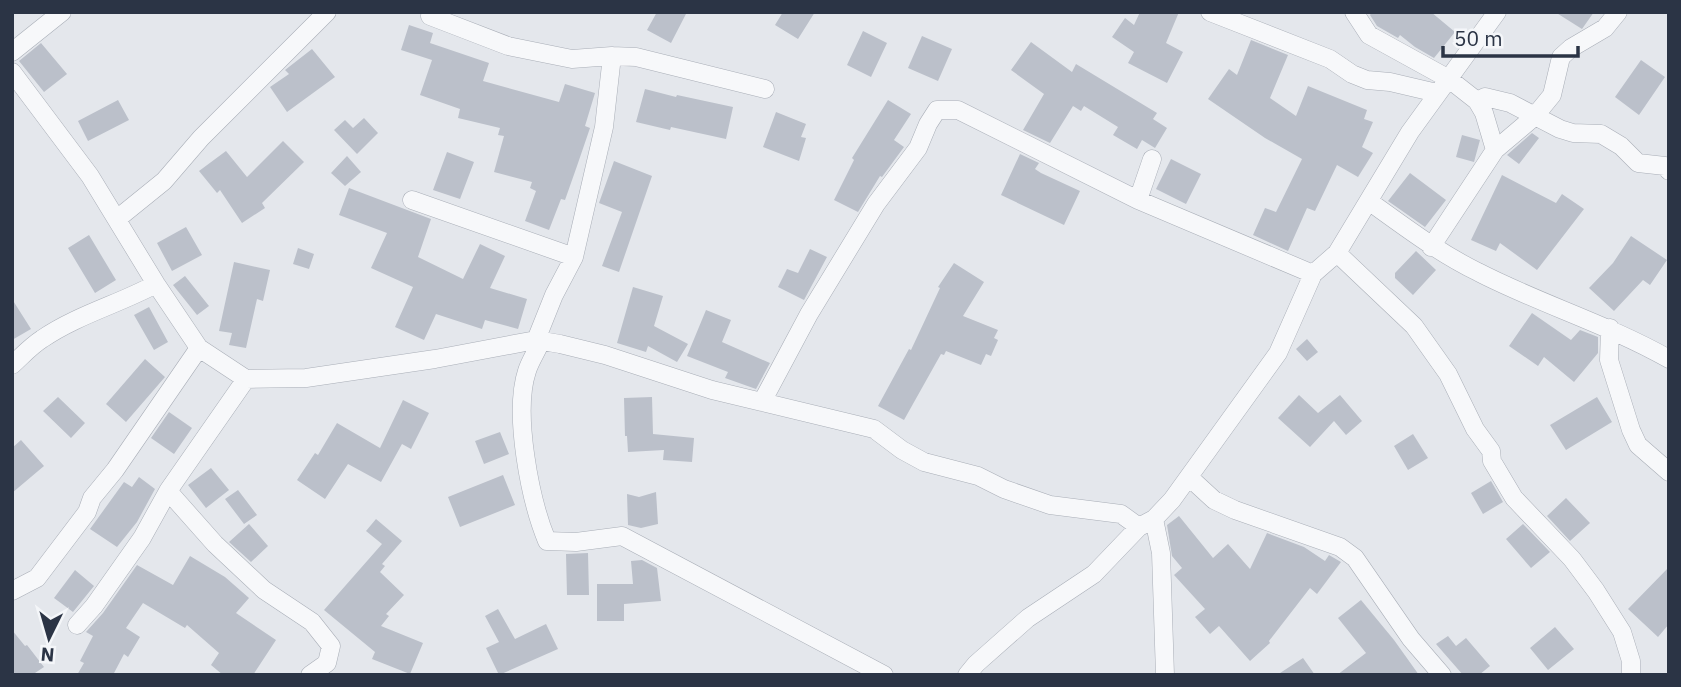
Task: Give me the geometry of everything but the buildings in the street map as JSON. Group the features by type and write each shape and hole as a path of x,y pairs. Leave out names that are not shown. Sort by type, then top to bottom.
{"street":[{"path":"12,52 62,12"},
{"path":"117,219 164,181 201,138 327,12"},
{"path":"1210,12 1330,59 1352,74 1367,80 1390,82 1437,93"},
{"path":"1354,12 1369,35 1449,79 1477,101 1484,113 1495,150"},
{"path":"967,675 1028,618 1094,574 1189,477 1278,353 1313,274 1337,253 1410,132 1497,12"},
{"path":"1432,247 1495,150 1534,117 1552,95 1561,57 1605,28 1618,12"},
{"path":"430,16 521,49 572,60 612,56 636,57 765,89"},
{"path":"612,56 604,127 574,257 554,295 527,372 522,413 523,434 537,517 547,541 576,542 622,536 884,675"},
{"path":"12,72 90,176 199,348 246,379 306,378 539,341 605,355 712,390 874,429 902,450 924,462 978,476 1004,489 1050,505 1121,514 1146,523 1161,553 1165,675"},
{"path":"1477,101 1485,97 1510,103 1534,117 1573,133 1601,134 1621,146 1638,163 1665,166 1669,171"},
{"path":"762,402 778,367 809,314 876,204 918,148 937,110 958,110 1138,200 1313,274"},
{"path":"1138,200 1152,159"},
{"path":"412,200 574,257"},
{"path":"1370,202 1432,247 1479,273 1610,328 1669,359"},
{"path":"1337,253 1413,326 1441,365 1475,429 1491,451 1492,461 1514,498 1572,559 1597,591 1622,632 1631,661 1631,675"},
{"path":"12,365 41,340 98,309 124,301 156,284"},
{"path":"1610,328 1609,360 1630,430 1638,445 1669,472"},
{"path":"12,591 37,578 46,567 87,512 92,498 115,470 199,348"},
{"path":"77,625 94,607 142,538 167,491 246,379"},
{"path":"1189,477 1214,500 1340,547 1355,558 1411,639 1442,675"},
{"path":"167,491 200,528 264,590 312,622 331,646 327,663 310,675"}]}
